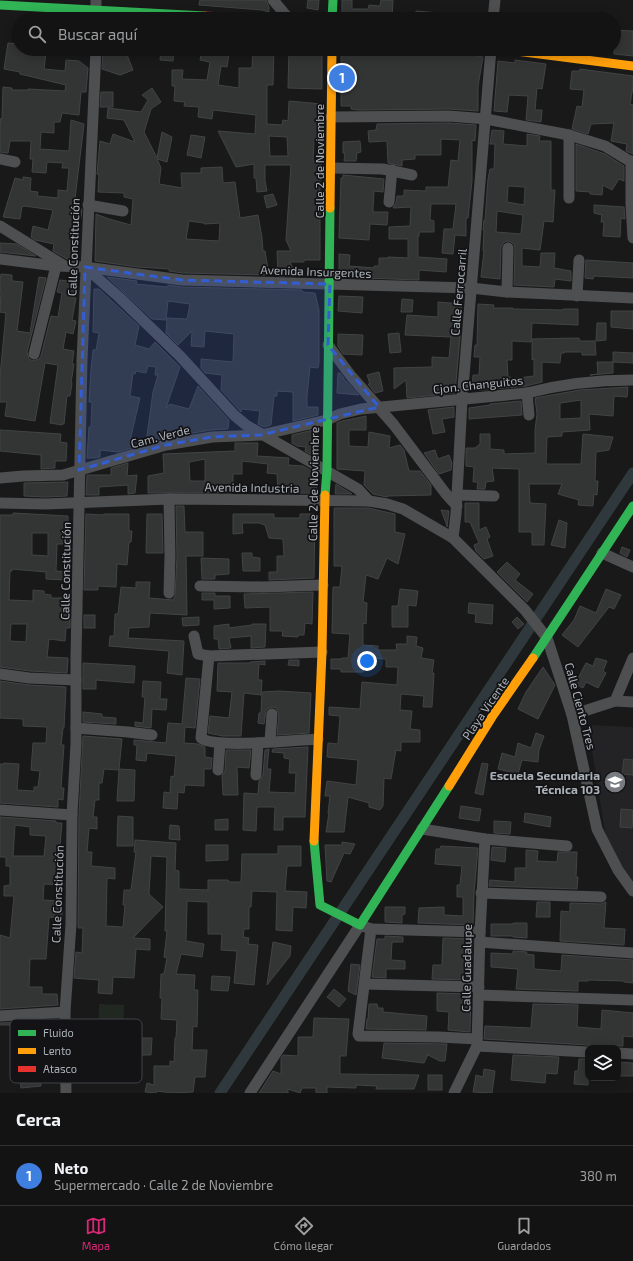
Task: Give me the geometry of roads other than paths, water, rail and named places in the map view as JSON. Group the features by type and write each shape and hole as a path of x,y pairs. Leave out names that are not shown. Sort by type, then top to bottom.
{"street":[{"path":"273,0 283,12"},
{"path":"332,12 333,0"},
{"path":"494,12 495,0"},
{"path":"0,5 133,12"},
{"name":"Calle Constitución","path":"65,1019 71,924 72,815 76,728 79,470 85,267 96,56"},
{"name":"Calle 2 de Noviembre","path":"332,56 327,470 322,652 314,837 320,905 360,926"},
{"name":"Calle Ferrocarril","path":"453,538 457,501 462,400 490,56"},
{"path":"559,56 633,66"},
{"path":"332,117 449,116 486,119 569,135 605,146 632,162 630,205 633,238"},
{"path":"569,135 569,198"},
{"path":"0,159 15,162"},
{"path":"331,168 392,170 412,175"},
{"path":"389,202 392,170"},
{"path":"88,205 123,211"},
{"path":"0,226 60,266 34,354"},
{"path":"507,292 508,248"},
{"name":"Avenida Insurgentes","path":"0,260 85,267 182,280 471,288 507,292 633,298"},
{"path":"578,296 579,260"},
{"path":"85,267 119,297 180,356 234,415 261,435 327,470 358,489 369,501"},
{"path":"328,345 351,376 379,407 457,501 494,496"},
{"name":"Cjon. Changuitos","path":"327,420 340,414 361,409 527,393 553,386 609,380 633,380"},
{"path":"527,393 529,415"},
{"name":"Cam. Verde","path":"0,478 63,475 166,445 212,437 261,435 327,420"},
{"path":"169,499 169,593"},
{"name":"Avenida Industria","path":"0,503 169,499 369,501 387,504 403,509 453,538 528,614 546,635"},
{"name":"Playa Vicente","path":"360,926 492,717 633,506"},
{"path":"602,553 633,567"},
{"path":"200,586 262,587 323,585"},
{"name":"Calle Ciento Tres","path":"546,635 572,715 597,829 618,870 633,892"},
{"path":"194,636 198,654 209,656 322,652"},
{"path":"209,656 202,738 204,740 258,743 318,738"},
{"path":"615,701 633,658"},
{"path":"0,674 29,678 76,680"},
{"path":"572,715 615,701 633,702"},
{"path":"270,742 272,714"},
{"path":"76,728 152,735"},
{"path":"218,770 220,742"},
{"path":"256,775 258,743"},
{"path":"0,810 72,815"},
{"path":"422,829 485,839 567,846"},
{"name":"Calle Guadalupe","path":"454,1093 477,1042 481,893 485,839"},
{"path":"481,893 601,896"},
{"path":"250,1093 360,926 371,929 480,937 633,953"},
{"path":"371,929 358,1034 359,1036 439,1037 585,1052"},
{"path":"365,984 633,1000"},
{"path":"0,1016 65,1012"},
{"path":"621,1053 633,1054"},
{"name":"Calle Constitución","path":"66,1083 66,1093"}],"waterway":[{"path":"220,1093 633,473"}],"place":[{"name":"Neto","path":"342,78"},
{"name":"Escuela Secundaria Técnica 103","path":"615,782"}]}
